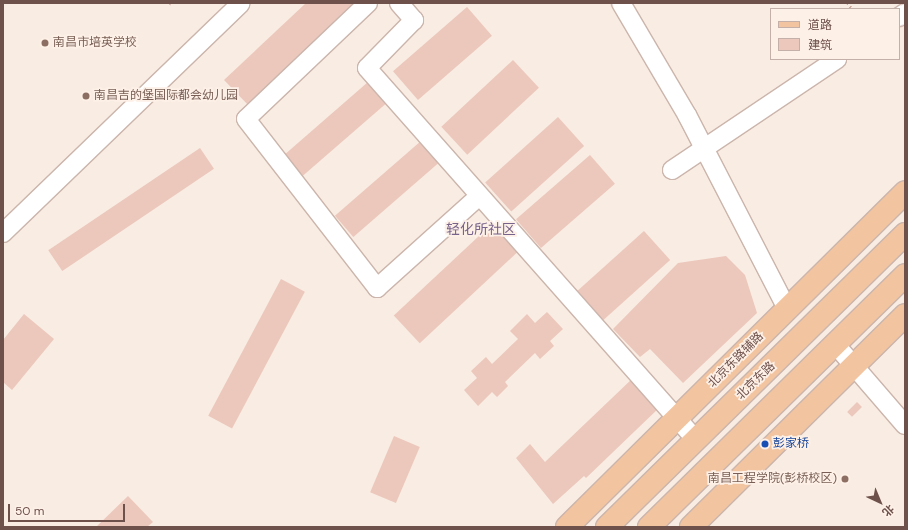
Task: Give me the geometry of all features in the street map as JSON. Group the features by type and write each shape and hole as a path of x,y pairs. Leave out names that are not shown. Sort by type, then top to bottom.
{"main road":[{"name":"北京东路辅路","path":"567,527 905,192"},
{"name":"北京东路","path":"607,527 905,234"},
{"path":"649,527 905,275"},
{"path":"691,527 905,315"}],"street":[{"path":"368,3 246,119 377,288 479,196"},
{"path":"399,3 414,20 367,68 696,440"},
{"path":"621,3 687,115 787,309"},
{"path":"3,233 240,4"},
{"path":"672,170 836,60"},
{"path":"835,344 905,425"}],"building":[{"path":"306,3 362,3 251,108 224,80"},
{"path":"467,7 492,36 418,100 393,71"},
{"path":"513,60 539,88 467,155 441,127"},
{"path":"368,82 386,103 301,177 283,156"},
{"path":"558,117 584,146 511,212 485,183"},
{"path":"421,141 439,162 353,237 335,216"},
{"path":"200,148 214,169 62,271 48,250"},
{"path":"590,155 615,184 541,248 516,219"},
{"path":"494,222 520,250 420,343 394,315"},
{"path":"644,231 670,260 597,326 571,297"},
{"path":"726,256 745,275 757,313 683,383 650,349 640,357 613,329 678,263"},
{"path":"281,279 305,292 232,429 208,416"},
{"path":"547,312 563,329 550,341 554,346 540,359 535,353 505,382 508,386 497,397 492,392 478,406 464,390 477,378 471,371 486,357 492,364 518,339 510,331 527,314 535,323"},
{"path":"24,314 54,339 12,390 3,382 3,340"},
{"path":"633,378 661,406 586,478 584,476 553,504 516,458 530,444 545,462"},
{"path":"857,402 862,407 852,417 847,412"},
{"path":"394,436 420,447 396,503 370,492"},
{"path":"128,496 153,522 147,527 96,527"}],"place":[{"name":"南昌市培英学校","path":"45,43"},
{"name":"南昌吉的堡国际都会幼儿园","path":"86,96"},
{"name":"彭家桥","path":"765,444"},
{"name":"南昌工程学院(彭桥校区)","path":"845,479"}],"district":[{"name":"轻化所社区","path":"481,229"}]}
